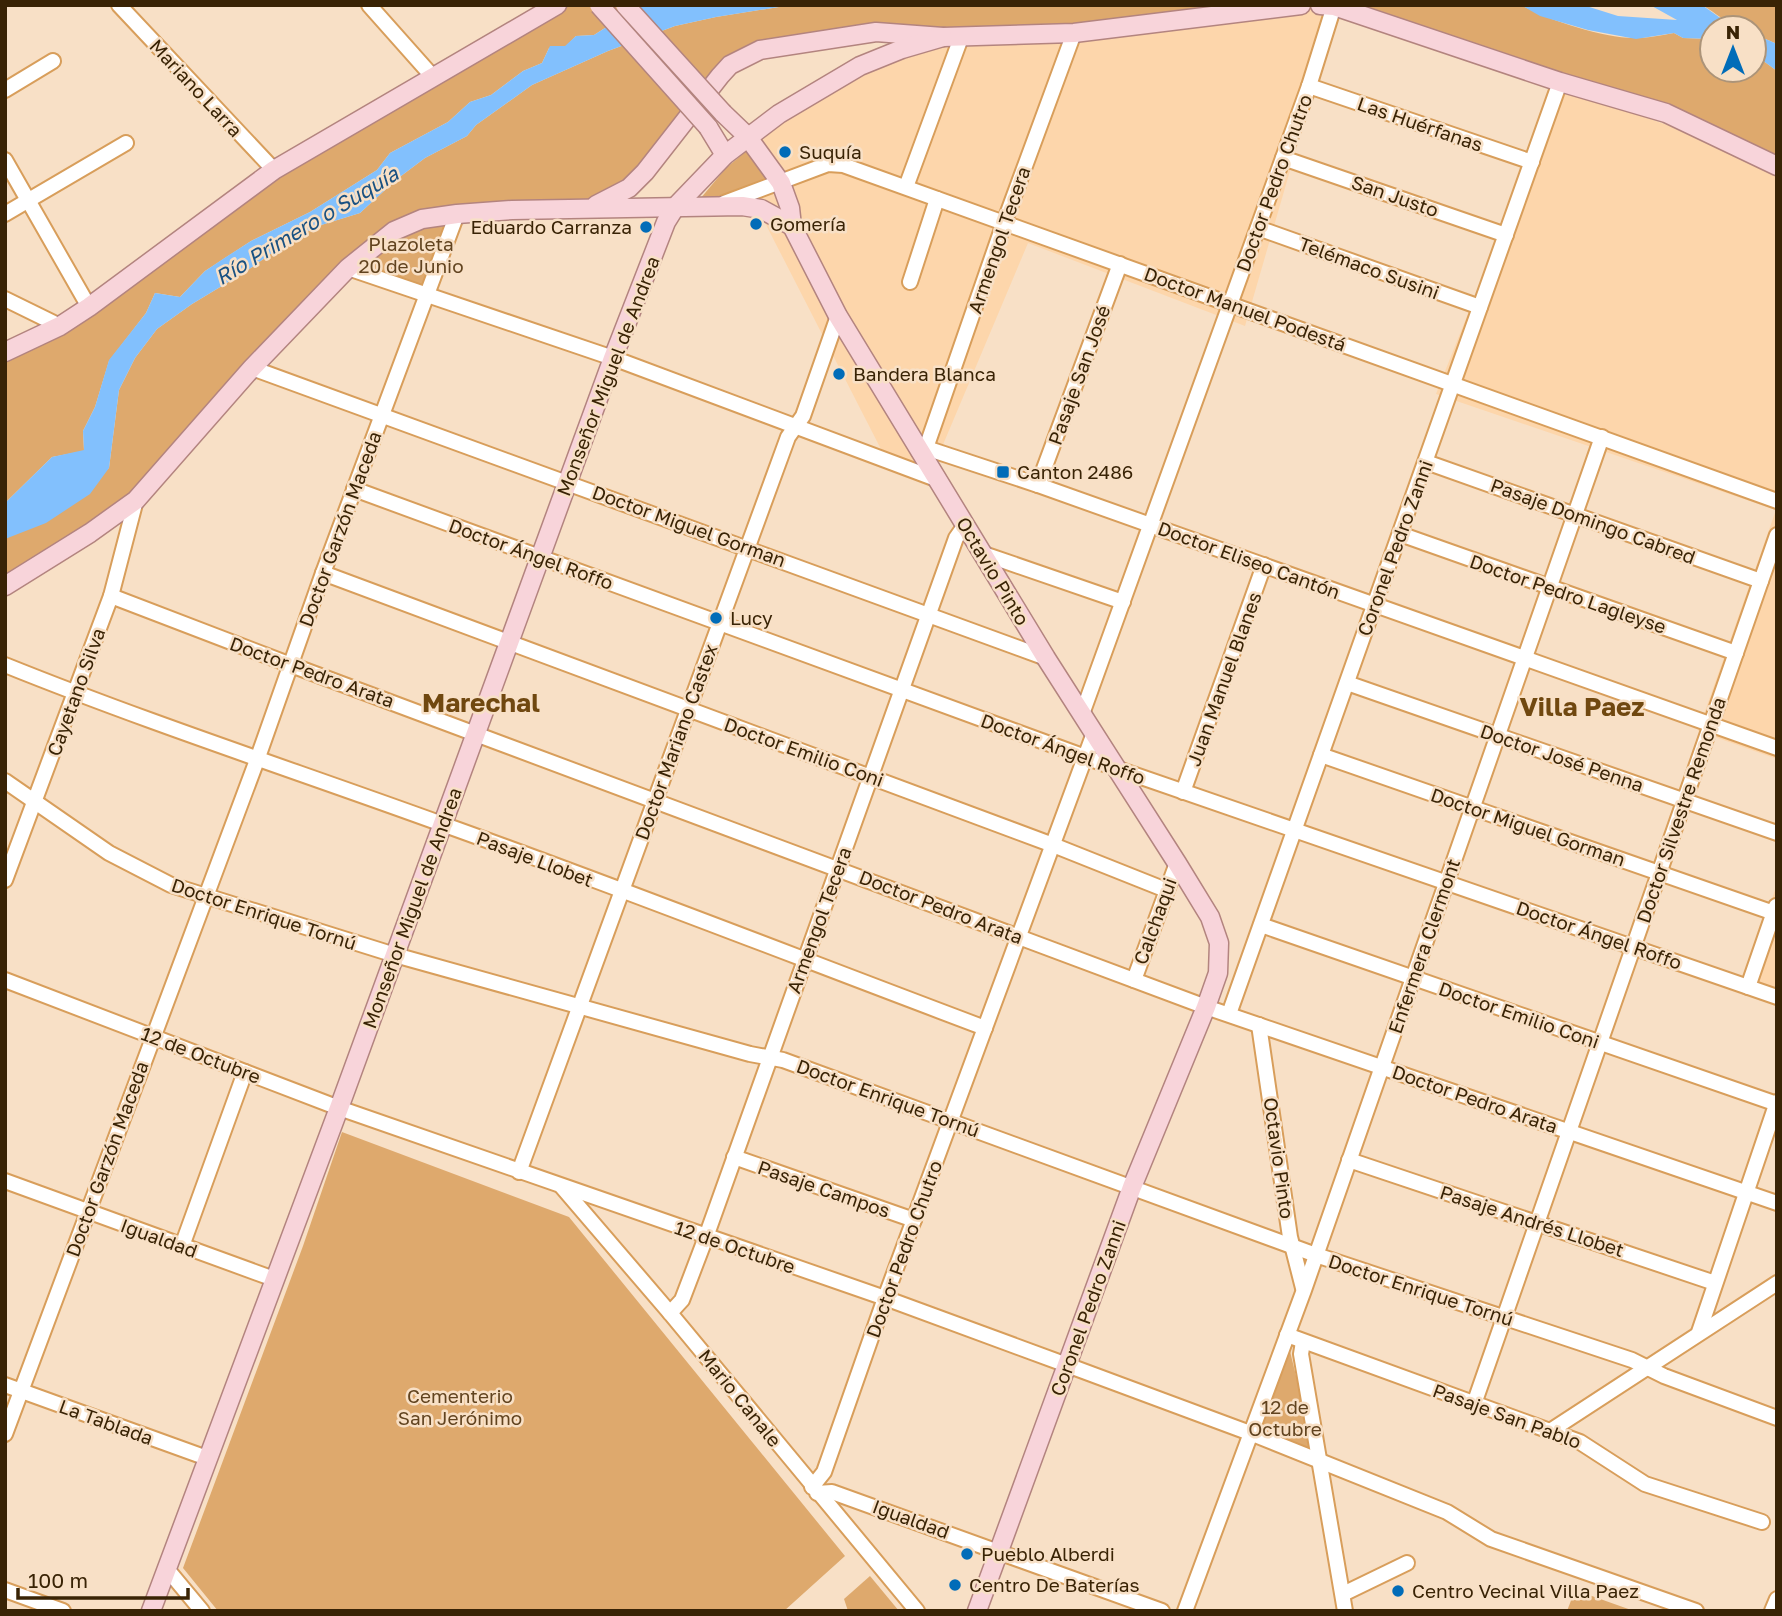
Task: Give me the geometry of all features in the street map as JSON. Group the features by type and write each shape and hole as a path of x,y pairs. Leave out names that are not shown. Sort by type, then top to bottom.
{"main road":[{"path":"5,352 60,326 89,307 274,170 557,5"},
{"path":"599,5 708,127 725,155"},
{"name":"Octavio Pinto","path":"625,5 747,136 781,183 790,208 792,226 838,316 923,450 936,479 981,553 1210,917 1219,943 1218,973 1206,1007"},
{"path":"587,209 629,188 645,172 730,65 760,50 876,32 943,37 1074,33 1301,5"},
{"path":"1320,5 1334,6 1560,82 1666,113 1777,166"},
{"name":"Monseñor Miguel de Andrea","path":"151,1611 396,955 613,358 666,222 676,206 725,155 779,114 860,66 902,49 943,37"},
{"path":"1534,72 1555,69 1685,108 1777,155"},
{"path":"5,586 90,533 136,500 252,368 348,268 369,248 404,225 422,219 457,214 742,206 761,209 792,226"},
{"name":"Coronel Pedro Zanni","path":"976,1611 1132,1187 1206,1007"}],"street":[{"name":"Mariano Larra","path":"119,5 274,170"},
{"path":"369,5 433,77"},
{"name":"Doctor Pedro Chutro","path":"1083,714 1309,86 1334,6"},
{"name":"Armengol Tecera","path":"923,450 1074,33"},
{"path":"906,187 962,35"},
{"path":"5,90 53,61"},
{"name":"Coronel Pedro Zanni","path":"1230,1014 1560,82"},
{"name":"Las Huérfanas","path":"1309,86 1532,162"},
{"path":"5,214 126,144"},
{"name":"San Justo","path":"1283,158 1506,235"},
{"path":"5,160 89,307"},
{"name":"Doctor Manuel Podestá","path":"712,207 828,164 843,165 1777,501"},
{"path":"910,282 937,199"},
{"name":"Doctor Garzón Maceda","path":"5,1434 257,760 323,573 457,214"},
{"name":"Telémaco Susini","path":"1258,228 1480,307"},
{"name":"Pasaje San José","path":"1038,485 1120,264"},
{"path":"348,268 429,293 613,358 936,479"},
{"path":"5,299 60,326"},
{"name":"Doctor Mariano Castex","path":"519,1172 788,437 803,416 838,316"},
{"name":"Doctor Miguel Gorman","path":"252,368 1046,658"},
{"name":"Enfermera Clermont","path":"1185,1611 1304,1290 1602,438"},
{"name":"Doctor Eliseo Cantón","path":"923,450 1038,485 1777,748"},
{"name":"Pasaje Domingo Cabred","path":"1426,462 1761,580"},
{"name":"Doctor Ángel Roffo","path":"355,489 1118,769 1777,997"},
{"name":"Cayetano Silva","path":"7,872 36,802 111,596 136,500"},
{"name":"Armengol Tecera","path":"670,1312 682,1300 706,1237 956,538 965,525"},
{"name":"Doctor Pedro Lagleyse","path":"1400,534 1736,653"},
{"name":"Doctor Silvestre Remonda","path":"1474,1404 1777,535"},
{"path":"981,553 1123,602"},
{"name":"Juan Manuel Blanes","path":"1183,792 1264,565"},
{"name":"Doctor Emilio Coni","path":"323,573 1053,845 1166,890"},
{"name":"Doctor Pedro Arata","path":"111,596 1206,1007 1777,1203"},
{"name":"Pasaje Llobet","path":"5,664 76,694 442,824 985,1028"},
{"name":"Doctor José Penna","path":"1347,682 1777,833"},
{"name":"Doctor Pedro Chutro","path":"815,1490 824,1472 885,1298 1094,733"},
{"name":"Doctor Miguel Gorman","path":"1321,755 1659,873 1775,909"},
{"name":"Doctor Enrique Tornú","path":"5,780 109,853 141,872 205,897 396,955 783,1060 1293,1247 1632,1360 1664,1376 1777,1418"},
{"name":"Calchaqui","path":"1134,980 1177,863"},
{"path":"1748,987 1775,909"},
{"name":"Doctor Emilio Coni","path":"1261,925 1777,1103"},
{"name":"12 de Octubre","path":"5,979 339,1108 885,1298 1250,1433 1447,1512 1491,1539 1696,1611"},
{"name":"Octavio Pinto","path":"1259,1025 1293,1247 1304,1290"},
{"path":"182,1246 245,1072"},
{"path":"1699,1332 1777,1103"},
{"name":"Pasaje Campos","path":"734,1157 914,1220"},
{"name":"Pasaje Andrés Llobet","path":"1349,1160 1715,1283"},
{"name":"Igualdad","path":"5,1181 274,1279"},
{"name":"Mario Canale","path":"561,1186 670,1312 917,1611"},
{"path":"1550,1431 1777,1283"},
{"name":"Pasaje San Pablo","path":"1287,1335 1550,1431 1595,1450 1645,1483 1762,1522"},
{"path":"1303,1342 1301,1354 1346,1611"},
{"name":"La Tablada","path":"5,1385 208,1458"},
{"name":"Igualdad","path":"815,1490 832,1492 999,1550 1162,1611"},
{"path":"1343,1594 1407,1563"},
{"path":"167,1569 202,1611"},
{"path":"5,1590 63,1611"},
{"path":"1772,1611 1777,1599"}],"shaded area":[{"path":"1338,5 1245,326 1028,243 934,466 885,457 760,213 759,137 868,73 915,53 970,39 1065,39"},
{"path":"1558,87 1713,141 1777,176 1777,759 1698,731 1776,510 1436,394"},
{"path":"1777,884 1777,1006 1740,993"}],"green space":[{"path":"557,5 641,5 594,35 576,36 566,46 549,48 542,63 523,71 491,95 470,102 448,122 390,153 377,170 310,212 251,241 205,271 180,297 155,293 146,313 109,361 95,407 83,431 84,451 52,457 5,503 5,352 41,335 274,170"},
{"path":"791,5 1301,5 1094,31 891,32 743,58 613,198 512,210 393,231 136,500 5,586 5,539 109,468 119,390 135,358 157,329 293,238 318,226 360,213 425,158 467,136 476,125 532,85 608,51 675,26"},
{"path":"1320,5 1521,5 1593,32 1641,38 1674,33 1683,38 1698,39 1698,84 1768,84 1768,64 1777,71 1777,166 1695,125"},
{"path":"1702,5 1777,5 1777,44 1768,40 1768,14 1716,14"},
{"path":"750,148 772,179 712,198 700,199 726,168"},
{"name":"Plazoleta 20 de Junio","path":"450,219 425,286 358,264 397,235"},
{"name":"Cementerio San Jerónimo","path":"342,1132 569,1217 845,1556 784,1611 218,1611 183,1568 303,1246"},
{"name":"12 de Octubre","path":"1288,1343 1315,1454 1256,1432"},
{"path":"870,1576 899,1611 848,1611 844,1599"},
{"path":"1575,1590 1634,1611 1567,1611"}],"water":[{"name":"Río Primero o Suquía","path":"641,5 791,5 675,26 608,51 532,85 476,125 467,136 425,158 360,213 318,226 293,238 245,272 192,304 157,329 135,358 119,390 109,468 90,494 46,523 5,539 5,503 52,457 84,450 83,431 95,407 109,360 146,313 155,293 180,297 205,271 226,257 251,241 310,212 377,170 390,153 448,122 470,102 491,95 523,71 542,63 550,46 565,46 576,36 594,35"},
{"path":"1521,5 1583,5 1618,16 1677,20 1650,5 1702,5 1715,14 1698,14 1698,39 1683,38 1674,33 1636,39 1588,30 1540,16"},
{"path":"1768,40 1777,44 1777,71 1768,64"}],"place":[{"name":"Suquía","path":"785,152"},
{"name":"Gomería","path":"756,224"},
{"name":"Eduardo Carranza","path":"646,227"},
{"name":"Bandera Blanca","path":"839,374"},
{"name":"Canton 2486","path":"1003,472"},
{"name":"Lucy","path":"716,618"},
{"name":"Pueblo Alberdi","path":"967,1554"},
{"name":"Centro De Baterías","path":"955,1585"},
{"name":"Centro Vecinal Villa Paez","path":"1398,1591"}],"district":[{"name":"Marechal","path":"481,703"},
{"name":"Villa Paez","path":"1582,707"}]}
